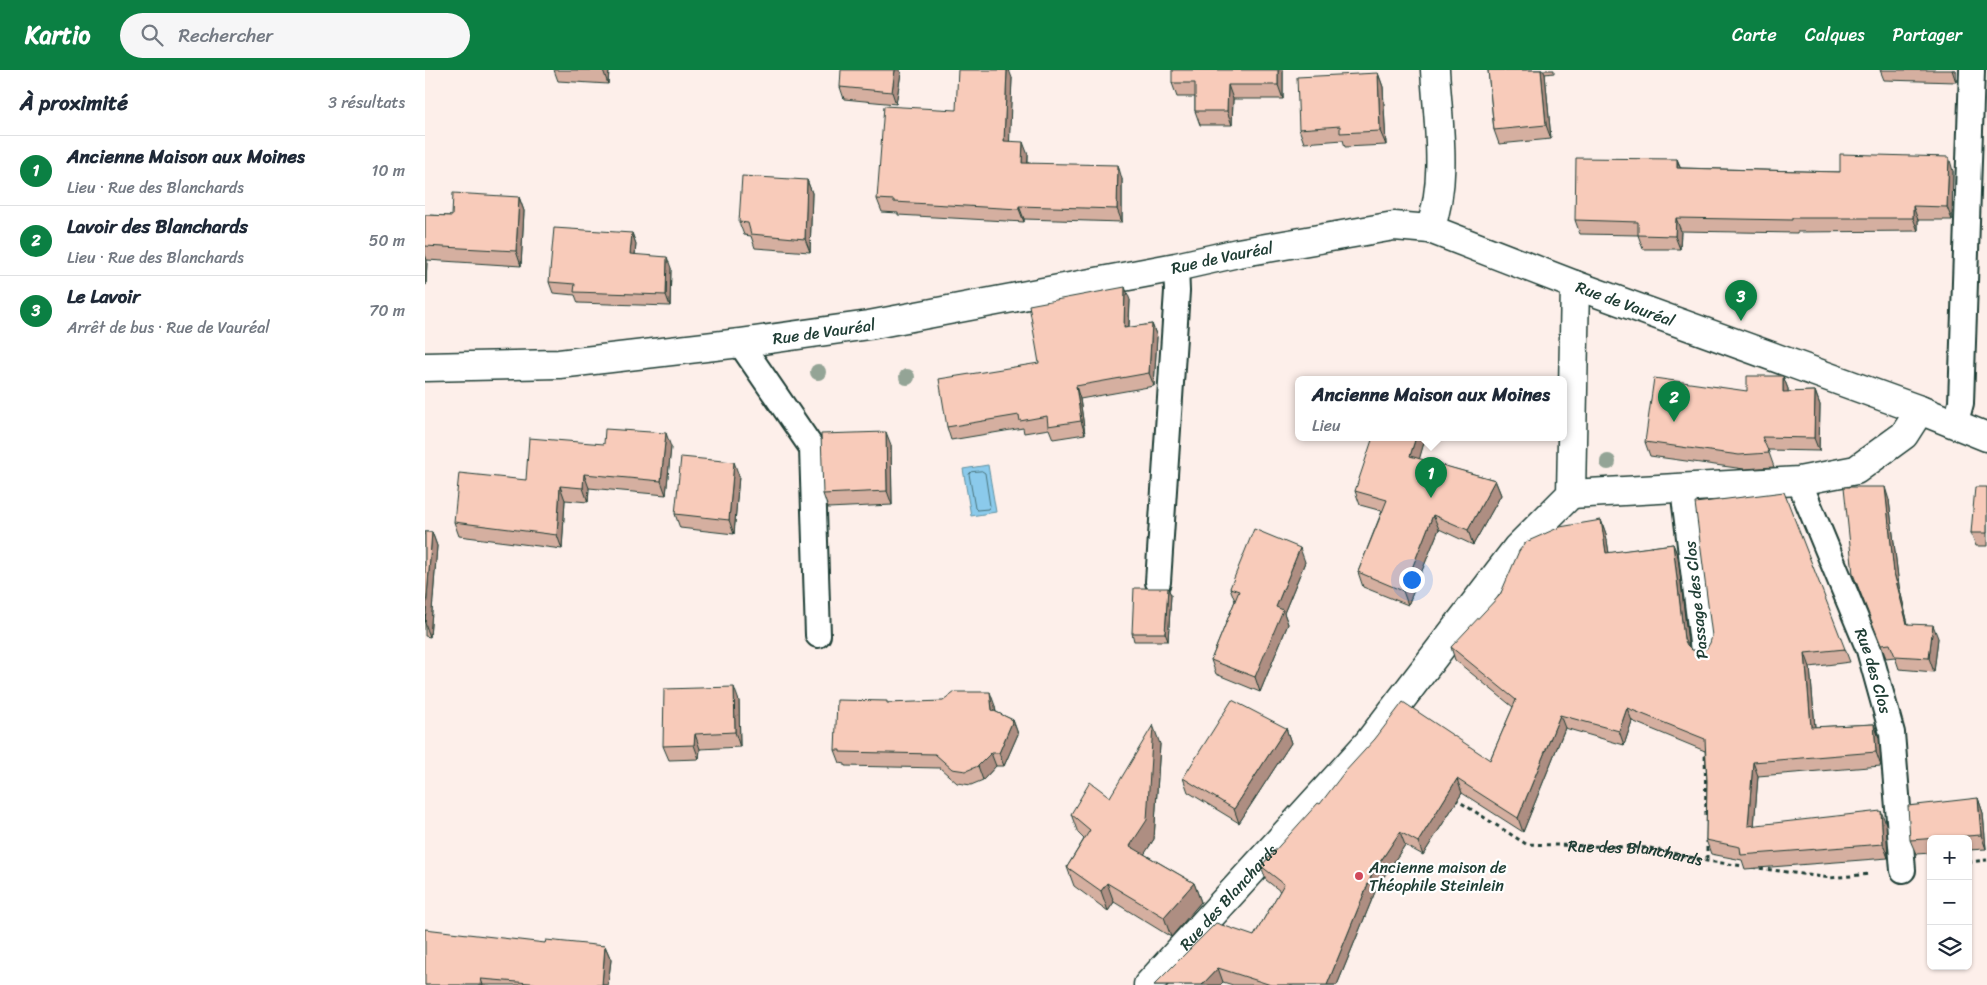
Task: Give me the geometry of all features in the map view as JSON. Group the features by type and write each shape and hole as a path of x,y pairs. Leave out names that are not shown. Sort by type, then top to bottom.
{"street":[{"path":"1430,229 1437,209 1441,165 1435,70"},
{"name":"Rue de Vauréal","path":"425,368 559,364 740,343 869,325 1176,267 1238,253 1394,226 1430,229 1575,285 1919,410 1987,437"},
{"path":"1575,285 1571,494 1799,481 1856,470 1904,435 1919,410"},
{"name":"Rue des Blanchards","path":"1149,985 1368,743 1517,548 1571,494"}],"lane":[{"path":"1955,424 1961,403 1972,70"},
{"path":"1158,582 1177,291 1176,267"},
{"path":"740,343 812,448 818,635"},
{"name":"Rue des Clos","path":"1799,481 1869,650 1892,733 1903,870"},
{"name":"Passage des Clos","path":"1683,489 1703,651"}],"path":[{"path":"1705,746 1707,823"},
{"name":"Rue des Blanchards","path":"1451,796 1526,844 1650,848 1707,861 1829,878 1903,870"},
{"path":"1707,832 1707,861"},
{"path":"1972,862 1987,860"}],"water":[{"path":"988,465 996,512 971,516 963,469"}],"building":[{"path":"841,70 895,70 892,92 840,87"},
{"path":"958,70 1007,70 1004,141 1023,142 1022,163 1118,165 1117,209 1019,206 1019,209 894,202 894,200 877,199 884,106 956,110"},
{"path":"1172,70 1278,70 1278,85 1228,85 1227,111 1195,111 1195,83 1172,83"},
{"path":"1488,70 1541,70 1546,125 1494,130"},
{"path":"1378,73 1380,131 1340,133 1340,126 1299,129 1297,77"},
{"path":"1840,154 1949,157 1947,207 1913,206 1913,218 1792,218 1792,220 1676,218 1675,236 1638,235 1638,222 1575,220 1576,158 1677,159 1677,168 1840,172"},
{"path":"742,176 807,180 805,239 751,234 748,223 739,222"},
{"path":"453,193 519,197 516,251 425,246 425,215 452,216"},
{"path":"554,228 632,233 630,254 667,257 666,295 574,292 575,284 549,282"},
{"path":"1125,287 1124,328 1152,324 1149,373 1076,386 1081,421 1048,426 1047,416 1020,421 1019,415 947,427 939,379 1039,363 1029,305"},
{"path":"1747,376 1783,376 1783,392 1815,391 1814,438 1762,437 1769,453 1739,455 1645,442 1654,378 1747,391"},
{"path":"605,429 666,433 661,481 584,474 583,488 560,486 557,535 454,522 459,473 526,480 529,438 604,444"},
{"path":"886,432 887,491 823,494 821,434"},
{"path":"1372,441 1415,441 1410,456 1495,480 1468,530 1433,515 1403,591 1358,572 1387,500 1355,491"},
{"path":"681,457 734,462 729,520 675,514"},
{"path":"1844,487 1885,487 1894,573 1907,624 1933,625 1929,658 1895,656 1890,644 1881,645 1853,574"},
{"path":"1975,487 1987,487 1987,533 1971,533"},
{"path":"1784,492 1845,649 1805,653 1811,727 1874,724 1876,752 1753,762 1748,826 1881,811 1883,844 1741,855 1740,847 1706,840 1707,781 1705,739 1627,708 1619,731 1560,715 1518,818 1457,779 1418,842 1400,832 1372,874 1327,985 1271,985 1218,968 1202,985 1154,985 1216,923 1254,936 1284,884 1261,866 1318,803 1320,804 1343,774 1375,739 1403,702 1490,760 1516,700 1451,647 1500,595 1519,551 1526,542 1560,527 1601,520 1606,553 1673,544 1684,639 1692,650 1700,651 1707,648 1712,636 1695,503"},
{"path":"1254,529 1300,548 1276,607 1283,610 1255,677 1211,660 1239,591 1230,588"},
{"path":"425,532 432,532 425,622"},
{"path":"1134,588 1168,588 1165,633 1132,633"},
{"path":"734,687 735,732 695,734 694,745 663,746 664,689"},
{"path":"955,692 990,692 992,710 1013,720 999,753 991,753 978,766 966,771 952,769 935,754 840,752 840,750 835,750 837,700 887,701 887,703 943,701"},
{"path":"1232,700 1286,728 1234,809 1183,778"},
{"path":"1153,725 1147,820 1130,846 1194,883 1164,917 1107,883 1101,891 1067,867 1090,830 1071,814 1090,782 1110,797"},
{"path":"1978,798 1981,835 1927,835 1927,839 1910,840 1908,806"},
{"path":"425,929 545,943 546,940 605,946 602,985 542,985 481,979 480,985 425,985"}],"place":[{"name":"Le Lavoir","path":"1741,321"},
{"name":"Lavoir des Blanchards","path":"1674,422"},
{"name":"Ancienne Maison aux Moines","path":"1431,498"},
{"name":"Ancienne maison de Théophile Steinlein","path":"1359,876"}]}
